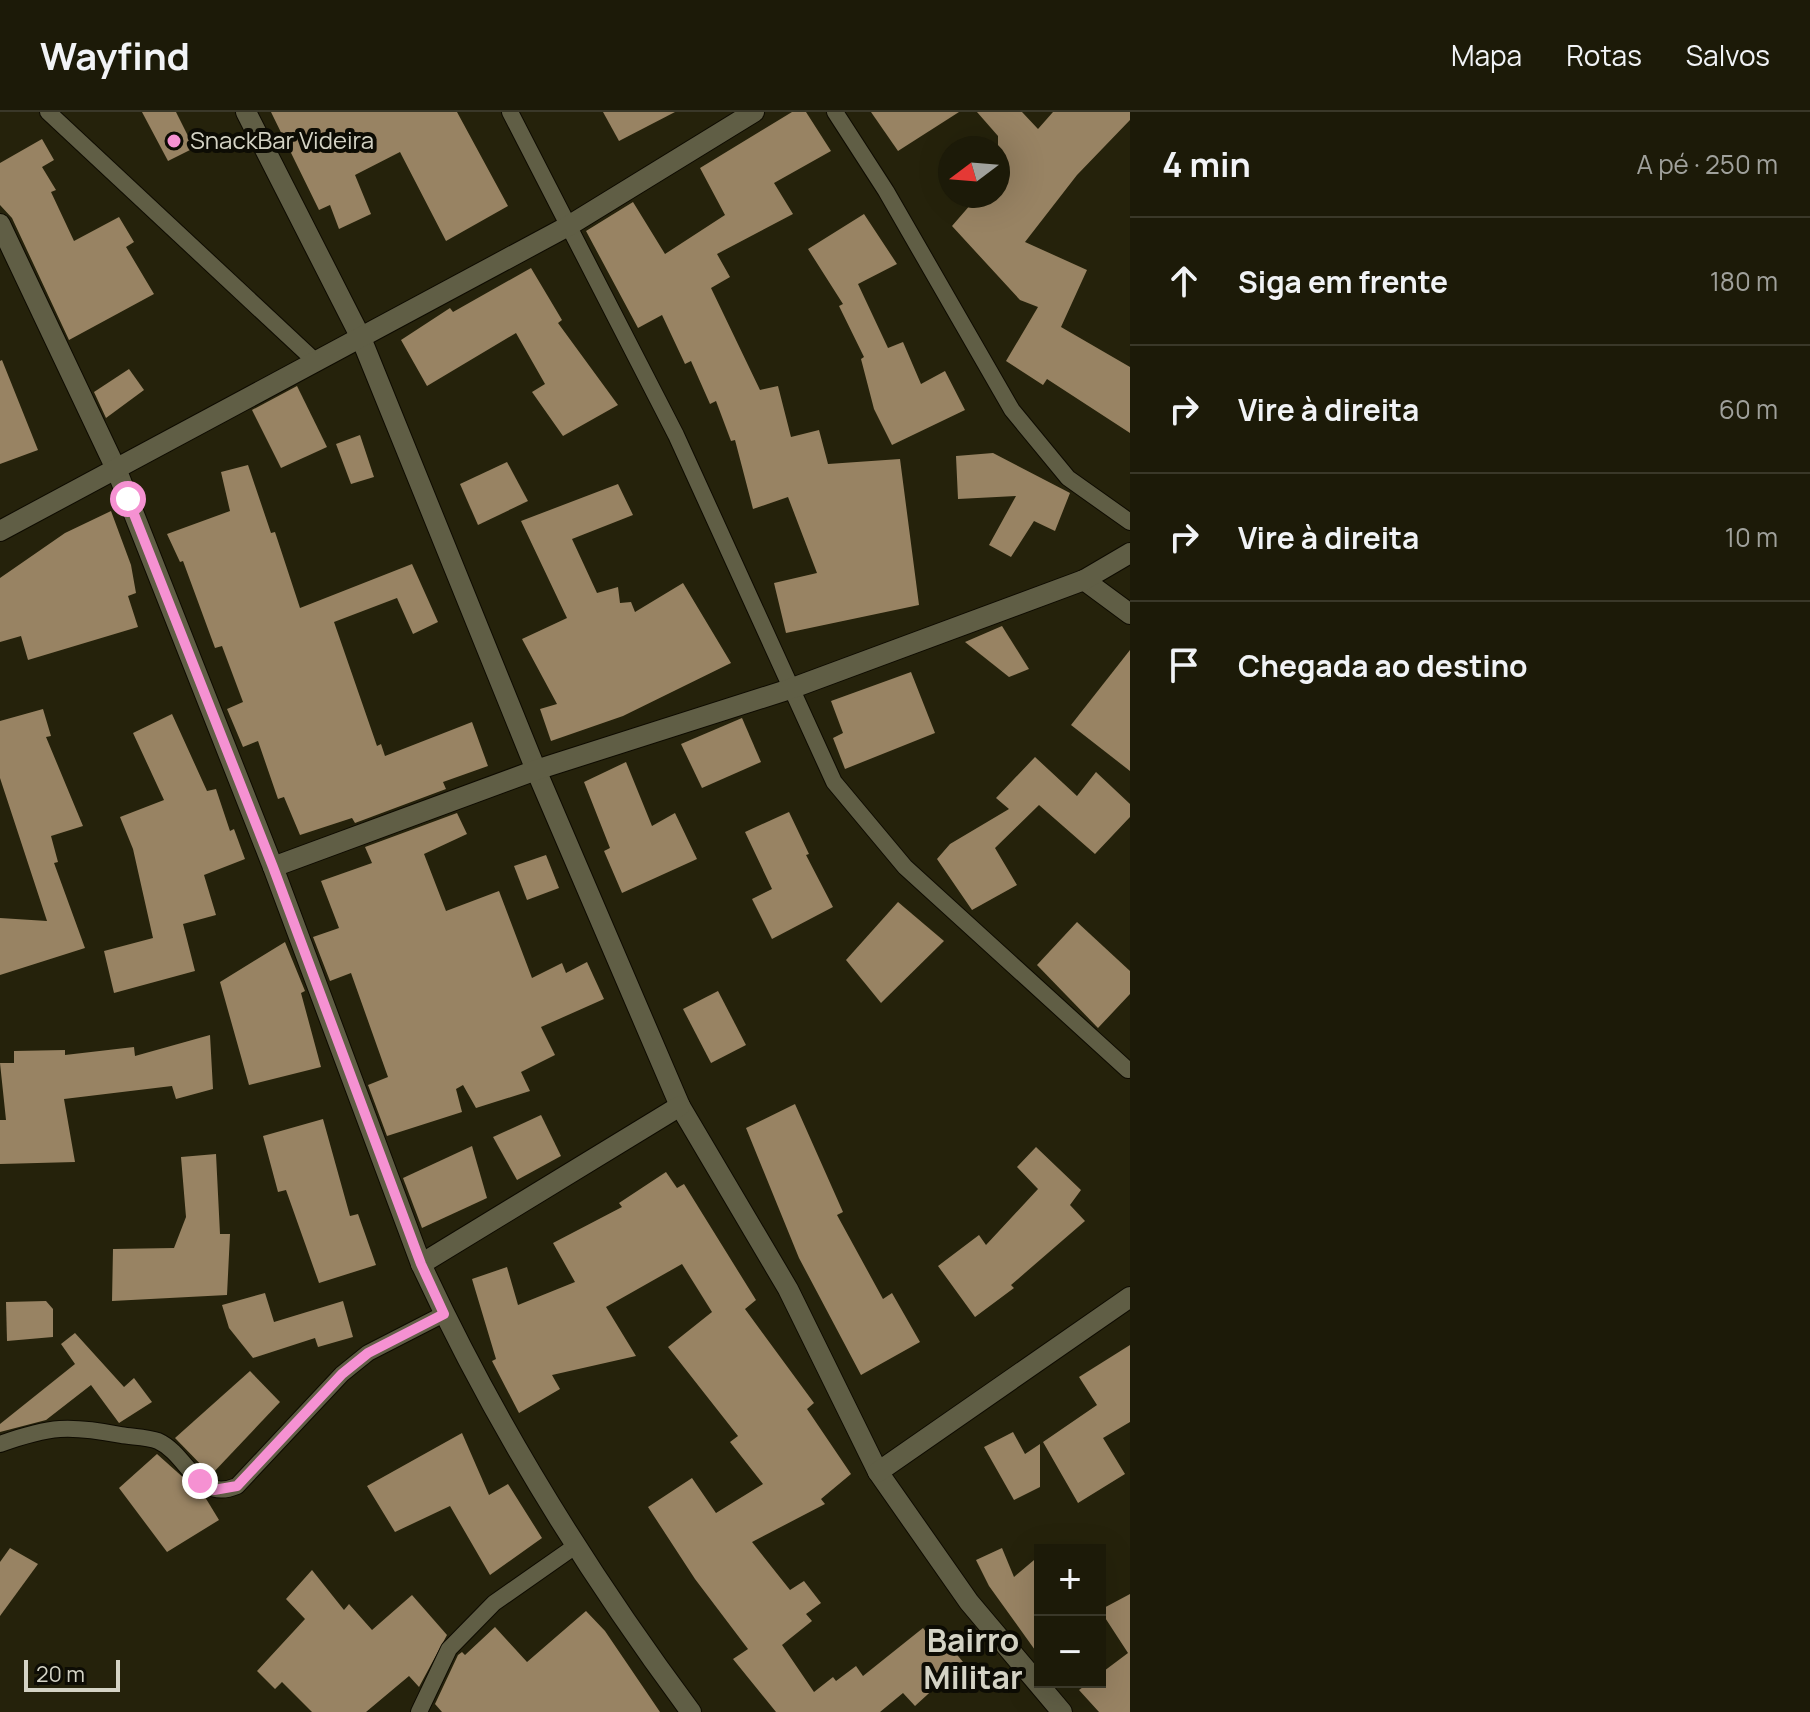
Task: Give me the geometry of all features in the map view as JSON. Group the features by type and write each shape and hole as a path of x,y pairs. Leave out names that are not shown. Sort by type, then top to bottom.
{"street":[{"path":"246,112 361,338 536,770 680,1106 788,1289 878,1472 969,1602 1062,1712"},
{"path":"0,531 117,471 570,225 754,112"},
{"path":"0,224 117,471 273,867 421,1264 444,1314 574,1547 691,1712"},
{"path":"273,867 536,770 790,689 1084,580 1130,553"},
{"path":"1084,580 1130,614"},
{"path":"421,1264 680,1106"},
{"path":"878,1472 1130,1297"}],"lane":[{"path":"48,112 315,361"},
{"path":"510,112 676,435 834,782 905,867 1128,1070"},
{"path":"835,112 886,191 1012,410 1068,478 1130,522"},
{"path":"0,1444 59,1426 159,1441 200,1481 214,1490 224,1491 237,1486 368,1353 444,1314"},
{"path":"419,1712 449,1649 494,1603 574,1547"}],"building":[{"name":"SnackBar Videira","path":"142,112 176,112 194,148 168,161"},
{"path":"271,112 457,112 508,206 446,241 400,152 355,175 371,214 339,229 330,205 319,210"},
{"path":"603,112 675,112 619,141"},
{"path":"792,112 806,112 831,151 774,183 793,214 717,254 730,277 711,288 760,390 778,386 791,437 819,430 828,464 900,459 919,605 786,633 774,583 817,573 788,497 753,509 735,440 731,441 716,401 710,404 691,361 685,364 662,315 638,328 586,231 633,202 665,254 725,215 700,168"},
{"path":"871,112 959,112 898,151"},
{"path":"977,112 1022,112 1038,129 1053,112 1130,112 1130,120 1077,175 1025,242 1087,270 1061,327 1130,367 1130,433 1047,379 1043,385 1006,361 1038,307 1020,300 952,226 968,208 1010,208 1010,136 998,136"},
{"path":"42,139 54,160 42,167 56,190 51,192 74,241 119,217 134,242 126,247 154,294 69,340 12,218 0,205 0,163"},
{"path":"864,214 897,264 858,284 888,348 903,342 921,384 945,371 965,410 892,445 874,409 861,359 864,357 839,306 843,304 808,249"},
{"path":"531,268 562,320 558,323 618,405 563,436 532,392 545,384 516,333 427,386 401,340 450,308 453,312"},
{"path":"0,361 38,450 0,464"},
{"path":"129,369 144,390 106,418 94,392"},
{"path":"297,386 327,447 281,468 252,410"},
{"path":"360,435 374,477 351,484 336,444"},
{"path":"993,453 1070,493 1055,531 1034,521 1011,557 989,545 1016,496 958,499 956,456"},
{"path":"507,462 528,501 478,525 460,484"},
{"path":"248,465 271,533 275,532 300,608 412,564 438,622 413,634 397,598 334,622 377,746 381,744 385,756 472,722 488,766 443,782 446,789 355,823 352,818 300,835 284,797 278,799 258,741 243,747 227,709 243,702 222,646 215,648 183,561 180,562 167,534 230,511 221,472"},
{"path":"618,484 633,515 572,539 597,593 618,587 620,603 631,602 635,612 683,583 731,663 623,716 551,741 540,709 557,704 522,639 567,618 521,521"},
{"path":"111,511 131,565 136,593 128,596 138,627 28,660 21,636 0,642 0,578 65,533"},
{"path":"1002,626 1029,669 1009,677 965,642"},
{"path":"1130,650 1130,771 1071,725"},
{"path":"911,672 935,733 845,769 833,738 843,733 831,701"},
{"path":"43,709 51,736 46,737 83,826 51,836 58,862 54,863 85,948 0,975 0,918 47,921 0,778 0,721"},
{"path":"172,714 207,791 216,789 230,831 234,829 245,859 204,875 216,915 183,924 195,971 114,993 104,951 153,938 133,849 120,817 164,800 133,733"},
{"path":"742,718 761,762 702,788 681,744"},
{"path":"1035,757 1077,796 1096,772 1130,804 1130,817 1095,854 1039,805 995,848 1017,885 972,910 937,859 950,844 1009,809 996,798"},
{"path":"626,762 652,826 675,813 697,859 622,893 604,851 610,848 584,782"},
{"path":"789,812 809,854 806,855 833,907 772,939 752,899 772,889 745,832"},
{"path":"457,813 467,834 424,854 446,911 499,891 532,978 562,963 566,973 587,962 604,999 541,1027 555,1055 521,1072 530,1091 476,1108 463,1085 456,1089 462,1112 387,1136 368,1085 388,1077 351,973 330,981 313,937 339,928 321,881 372,863 365,847"},
{"path":"546,855 559,888 527,900 514,866"},
{"path":"898,902 944,941 881,1003 846,960"},
{"path":"1077,922 1130,971 1130,994 1098,1028 1037,965"},
{"path":"285,942 305,991 301,993 321,1067 249,1085 220,982"},
{"path":"718,991 746,1045 711,1063 683,1009"},
{"path":"210,1035 213,1089 176,1099 172,1086 64,1099 75,1162 0,1164 0,1120 6,1120 0,1063 14,1063 14,1051 65,1050 65,1055 134,1047 135,1056"},
{"path":"795,1104 843,1212 837,1215 883,1299 892,1293 920,1342 861,1375 799,1258 746,1128"},
{"path":"541,1115 561,1156 517,1180 493,1137"},
{"path":"323,1119 350,1216 358,1214 376,1265 319,1283 286,1190 278,1192 263,1136"},
{"path":"472,1146 487,1198 422,1228 403,1178"},
{"path":"1036,1147 1081,1190 1070,1205 1085,1221 1011,1285 1014,1288 975,1317 938,1266 979,1235 986,1245 1038,1189 1017,1167"},
{"path":"216,1154 220,1234 230,1234 227,1295 112,1301 113,1249 174,1248 186,1217 181,1157"},
{"path":"666,1172 677,1188 684,1184 756,1300 745,1309 814,1403 807,1409 851,1474 821,1499 825,1504 752,1542 790,1590 804,1581 821,1603 806,1614 812,1621 782,1645 814,1692 833,1677 836,1681 856,1666 863,1676 923,1628 936,1645 944,1639 963,1662 915,1706 903,1693 880,1712 776,1712 733,1659 748,1649 695,1579 648,1507 692,1478 716,1513 763,1484 730,1442 738,1436 668,1347 712,1312 682,1264 606,1307 636,1356 552,1375 560,1389 519,1413 492,1361 496,1359 472,1279 507,1267 518,1305 575,1282 553,1243 622,1207 619,1203"},
{"path":"265,1293 274,1322 343,1301 353,1337 318,1347 315,1338 253,1358 229,1328 222,1305"},
{"path":"46,1301 53,1309 53,1337 7,1341 6,1302"},
{"path":"75,1333 124,1387 134,1378 152,1402 119,1423 91,1385 46,1420 0,1432 0,1424 75,1364 61,1344"},
{"path":"1130,1345 1130,1422 1103,1438 1125,1474 1078,1503 1043,1442 1097,1405 1079,1377"},
{"path":"250,1371 280,1402 211,1475 175,1438"},
{"path":"1013,1432 1025,1454 1040,1444 1040,1487 1014,1500 984,1447"},
{"path":"462,1433 489,1495 508,1484 542,1538 490,1575 450,1506 395,1532 367,1486"},
{"path":"157,1454 205,1497 219,1520 167,1552 119,1488"},
{"path":"10,1548 38,1564 0,1616 0,1562"},
{"path":"1002,1548 1014,1577 1034,1560 1034,1649 989,1586 976,1560"},
{"path":"312,1570 344,1610 349,1604 372,1630 412,1595 447,1635 419,1687 409,1676 366,1712 312,1712 282,1682 275,1689 257,1671 305,1619 286,1599"},
{"path":"1130,1594 1130,1712 1099,1712 1079,1690 1106,1688 1106,1670 1128,1653 1106,1619 1106,1607"},
{"path":"586,1611 605,1631 660,1712 442,1712 435,1704 458,1655 462,1652 465,1655 495,1627 527,1662"}],"place":[{"name":"SnackBar Videira","path":"174,141"}],"district":[{"name":"Bairro Militar","path":"973,1660"}],"route":[{"path":"128,499 273,867 421,1264 444,1314 368,1353 342,1374 237,1486 224,1491 214,1490 200,1481"}]}
